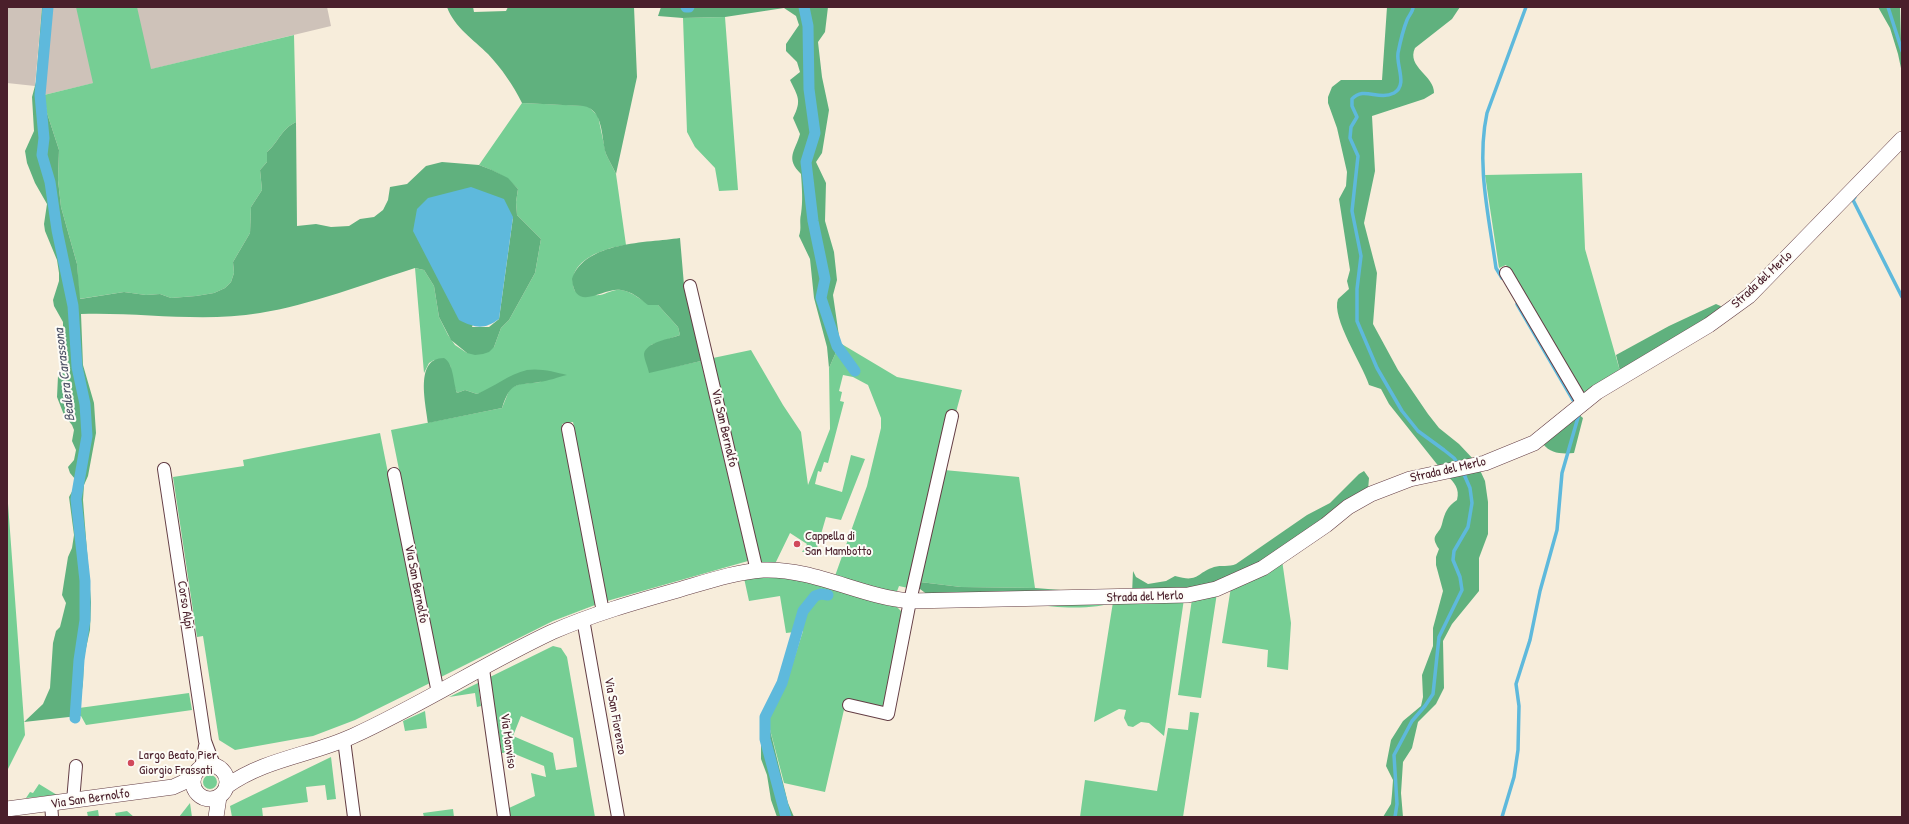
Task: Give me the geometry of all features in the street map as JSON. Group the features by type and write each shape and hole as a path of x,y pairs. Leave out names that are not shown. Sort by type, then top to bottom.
{"street":[{"name":"Strada del Merlo","path":"910,601 1115,598 1188,595 1206,592 1234,582 1270,565 1360,499 1399,482 1476,465 1530,446 1547,434 1582,402 1709,325 1740,304 1763,283 1902,139"},
{"path":"1506,273 1582,402"},
{"name":"Via San Bernolfo","path":"690,286 757,571"},
{"path":"849,705 888,714 910,601 952,416"},
{"path":"568,429 603,612"},
{"name":"Corso Alpi","path":"164,469 215,817"},
{"name":"Via San Bernolfo","path":"394,474 438,693"},
{"path":"210,782 254,770 344,740 438,693 550,633 583,619 732,574 777,570 798,573 882,597 910,601"},
{"name":"Via San Fiorenzo","path":"583,619 618,817"},
{"name":"Via Monviso","path":"483,669 504,817"},
{"path":"344,740 354,817"},
{"path":"74,801 76,766"},
{"name":"Via San Bernolfo","path":"7,809 52,810 74,801 210,782"}],"shaded area":[{"path":"7,7 42,7 35,86 7,83"},
{"path":"51,7 327,7 331,26 44,95"}],"green space":[{"path":"42,7 51,7 44,95 47,113 59,150 58,180 61,207 77,264 80,299 124,292 146,295 160,294 171,298 214,293 225,288 231,282 234,273 233,262 250,233 251,207 262,190 260,170 267,162 267,152 283,132 296,122 297,226 316,224 331,227 349,226 360,219 374,217 383,210 388,200 390,187 407,184 426,166 442,162 479,165 508,178 518,189 516,202 517,215 541,239 535,273 509,320 501,328 494,347 489,352 483,354 475,355 467,353 451,340 439,317 434,286 424,270 415,268 299,305 260,313 216,317 81,314 83,365 94,403 96,433 88,476 84,485 83,500 91,602 90,630 84,657 83,683 78,716 24,722 43,704 50,688 53,643 56,631 60,627 66,603 62,595 68,557 72,548 74,535 69,497 74,488 75,479 70,473 68,467 74,460 76,450 72,441 74,430 64,415 57,397 58,376 66,357 60,341 63,322 54,306 53,300 59,281 57,260 45,231 44,224 47,204 35,183 27,163 25,151 34,131 32,97 36,82","holes":["513,217 499,319 489,327 472,327"]},
{"path":"76,7 137,7 151,69 294,35 296,122 283,132 267,152 267,162 260,170 262,190 251,207 250,233 233,262 234,273 231,282 225,288 214,293 171,298 160,294 146,295 124,292 79,299 77,264 61,207 58,180 59,150 47,113 44,95 93,83"},
{"path":"447,7 473,7 474,12 506,11 508,7 634,7 637,77 616,174 606,154 598,118 590,108 583,106 522,103 498,65 459,27 454,21"},
{"path":"661,7 828,7 825,32 818,42 822,77 829,110 822,153 816,162 826,183 825,221 834,252 837,280 833,295 840,343 829,368 827,347 814,298 810,259 799,236 802,204 801,174 793,164 792,159 800,134 793,118 796,112 798,99 790,80 800,72 797,62 786,51 786,44 799,25 796,16 784,8 725,17 683,18 658,16"},
{"path":"1387,7 1460,7 1452,19 1415,48 1413,55 1414,61 1430,81 1434,93 1424,99 1372,116 1375,171 1364,223 1377,273 1373,324 1398,370 1428,414 1439,428 1459,444 1475,461 1440,468 1389,404 1381,389 1369,385 1343,329 1337,307 1338,299 1349,289 1347,281 1350,270 1339,199 1346,186 1347,172 1337,128 1328,103 1328,97 1332,87 1341,80 1382,80"},
{"path":"1878,7 1900,7 1902,73 1890,28"},
{"path":"725,17 738,190 719,191 715,168 695,147 687,132 683,18"},
{"path":"522,103 588,106 598,116 606,154 616,174 626,245 597,253 580,264 575,272 573,281 575,291 597,295 615,290 621,290 631,293 648,303 658,305 678,327 680,335 651,345 649,372 701,361 748,561 607,601 573,422 562,424 595,605 553,621 441,677 391,430 502,408 510,388 520,384 540,382 550,371 477,394 465,390 457,393 453,383 450,365 434,360 429,363 424,373 415,268 424,270 434,286 439,317 448,335 455,345 467,353 494,347 501,328 509,320 535,273 541,239 517,215 516,202 518,189 510,181 479,165"},
{"path":"1582,173 1585,249 1620,371 1583,396 1506,265 1499,268 1485,175"},
{"path":"680,238 684,285 701,361 649,373 644,356 646,350 654,344 680,335 678,327 658,305 648,305 629,292 614,290 584,297 578,295 574,289 572,279 579,267 590,257 603,251 618,246 635,243"},
{"path":"1716,304 1725,308 1620,371 1616,355 1669,326"},
{"path":"840,343 897,377 962,390 908,588 899,586 896,594 835,576 867,486 881,428 881,418 868,385 853,377 843,375 839,391 842,392 840,401 844,402 828,463 824,462 821,472 818,471 815,484 842,492 851,455 865,459 841,520 826,517 817,548 814,551 802,552 807,544 790,533 774,566 762,566 713,358 751,350 783,405 801,432 808,485 830,429 829,368"},
{"path":"444,358 450,365 457,393 465,390 477,394 514,374 527,370 542,370 567,375 546,381 515,386 508,393 502,408 428,423 424,394 425,374 429,365 435,360"},
{"path":"1577,413 1583,418 1574,453 1553,452 1543,444"},
{"path":"380,433 430,683 355,720 313,736 235,750 219,740 203,636 197,637 173,477 244,466 243,460"},
{"path":"1479,468 1485,481 1488,502 1488,534 1479,558 1479,591 1452,624 1443,641 1444,688 1436,704 1418,722 1412,748 1403,762 1401,793 1403,817 1383,817 1391,804 1393,780 1386,766 1391,740 1403,721 1421,706 1423,697 1422,675 1433,646 1433,628 1443,591 1436,565 1436,557 1439,549 1435,538 1441,528 1447,510 1457,500 1458,496 1456,486 1447,475"},
{"path":"944,470 1019,477 1035,588 961,587 920,582"},
{"path":"1364,471 1369,478 1368,490 1274,558 1211,587 1132,594 1133,571 1136,577 1148,584 1166,581 1175,576 1193,578 1214,567 1236,564 1307,515 1330,503 1359,474"},
{"path":"7,490 25,735 7,771"},
{"path":"1282,560 1291,623 1288,670 1267,667 1268,650 1222,643 1231,587"},
{"path":"781,575 896,606 903,613 886,709 846,701 825,792 784,783 768,722 787,681 803,631 786,633 780,596 749,601 744,578"},
{"path":"920,582 961,587 1035,588 1113,594 928,595 920,589"},
{"path":"1217,593 1201,698 1178,695 1192,599"},
{"path":"1184,599 1164,736 1149,723 1141,722 1133,727 1128,726 1124,718 1126,710 1119,709 1094,722 1113,602 1106,605 1075,608 1035,604"},
{"path":"553,646 561,648 567,657 595,817 510,817 509,808 535,796 531,773 546,777 544,766 510,752 502,753 490,677","holes":["521,716 573,738 577,767 556,770 553,753 513,736"]},
{"path":"478,683 481,706 477,707 475,693 449,697"},
{"path":"189,693 192,710 86,725 81,716 78,716 79,708"},
{"path":"425,711 427,728 405,731 403,721"},
{"path":"1190,712 1199,713 1183,817 1080,817 1085,780 1157,791 1168,728 1188,730"},
{"path":"768,722 788,803 794,817 777,817 771,800 767,775 761,759 761,741"},
{"path":"331,757 336,799 327,800 325,785 306,787 308,802 262,808 263,817 232,817 230,806"},
{"path":"207,775 213,775 217,779 217,785 213,789 207,789 203,785 203,779"},
{"path":"39,784 57,795 26,798 30,792 33,793"},
{"path":"190,803 192,817 179,817"},
{"path":"453,809 454,817 424,817 423,813"},
{"path":"98,810 99,817 88,817 87,812"},
{"path":"127,811 134,817 116,817 115,813"}],"water":[{"path":"471,187 504,199 513,217 499,319 489,325 479,327 459,320 413,231 417,209 428,198"}],"waterway":[{"name":"Bealera Carassona","path":"48,7 40,95 44,138 42,155 50,182 57,230 73,306 77,367 85,404 87,436 76,499 85,581 85,620 79,660 75,718"},
{"path":"804,7 808,26 809,89 815,133 806,162 813,221 825,279 821,298 837,346 855,371"},
{"path":"1413,7 1404,28 1398,53 1401,80 1398,90 1388,95 1366,93 1357,95 1352,99 1352,106 1357,117 1351,127 1350,138 1358,156 1352,211 1361,256 1357,289 1357,321 1377,368 1402,411 1418,431 1454,458 1459,465"},
{"path":"1502,278 1496,268 1487,210 1483,171 1484,132 1487,113 1526,7"},
{"path":"1888,7 1902,51"},
{"path":"1855,197 1853,200 1902,297"},
{"path":"1517,304 1573,400"},
{"path":"1502,817 1514,777 1518,750 1519,706 1516,684 1530,640 1540,591 1557,530 1562,473 1579,414"},
{"path":"1395,817 1397,804 1394,755 1412,721 1433,694 1439,637 1462,590 1460,577 1453,560 1454,551 1468,527 1472,503 1470,488 1463,472"},
{"path":"786,817 765,739 765,717 782,683 803,611 815,596 821,594 828,595"}],"place":[{"name":"Cappella di San Mambotto","path":"797,544"},
{"name":"Largo Beato Pier Giorgio Frassati","path":"131,763"}]}
